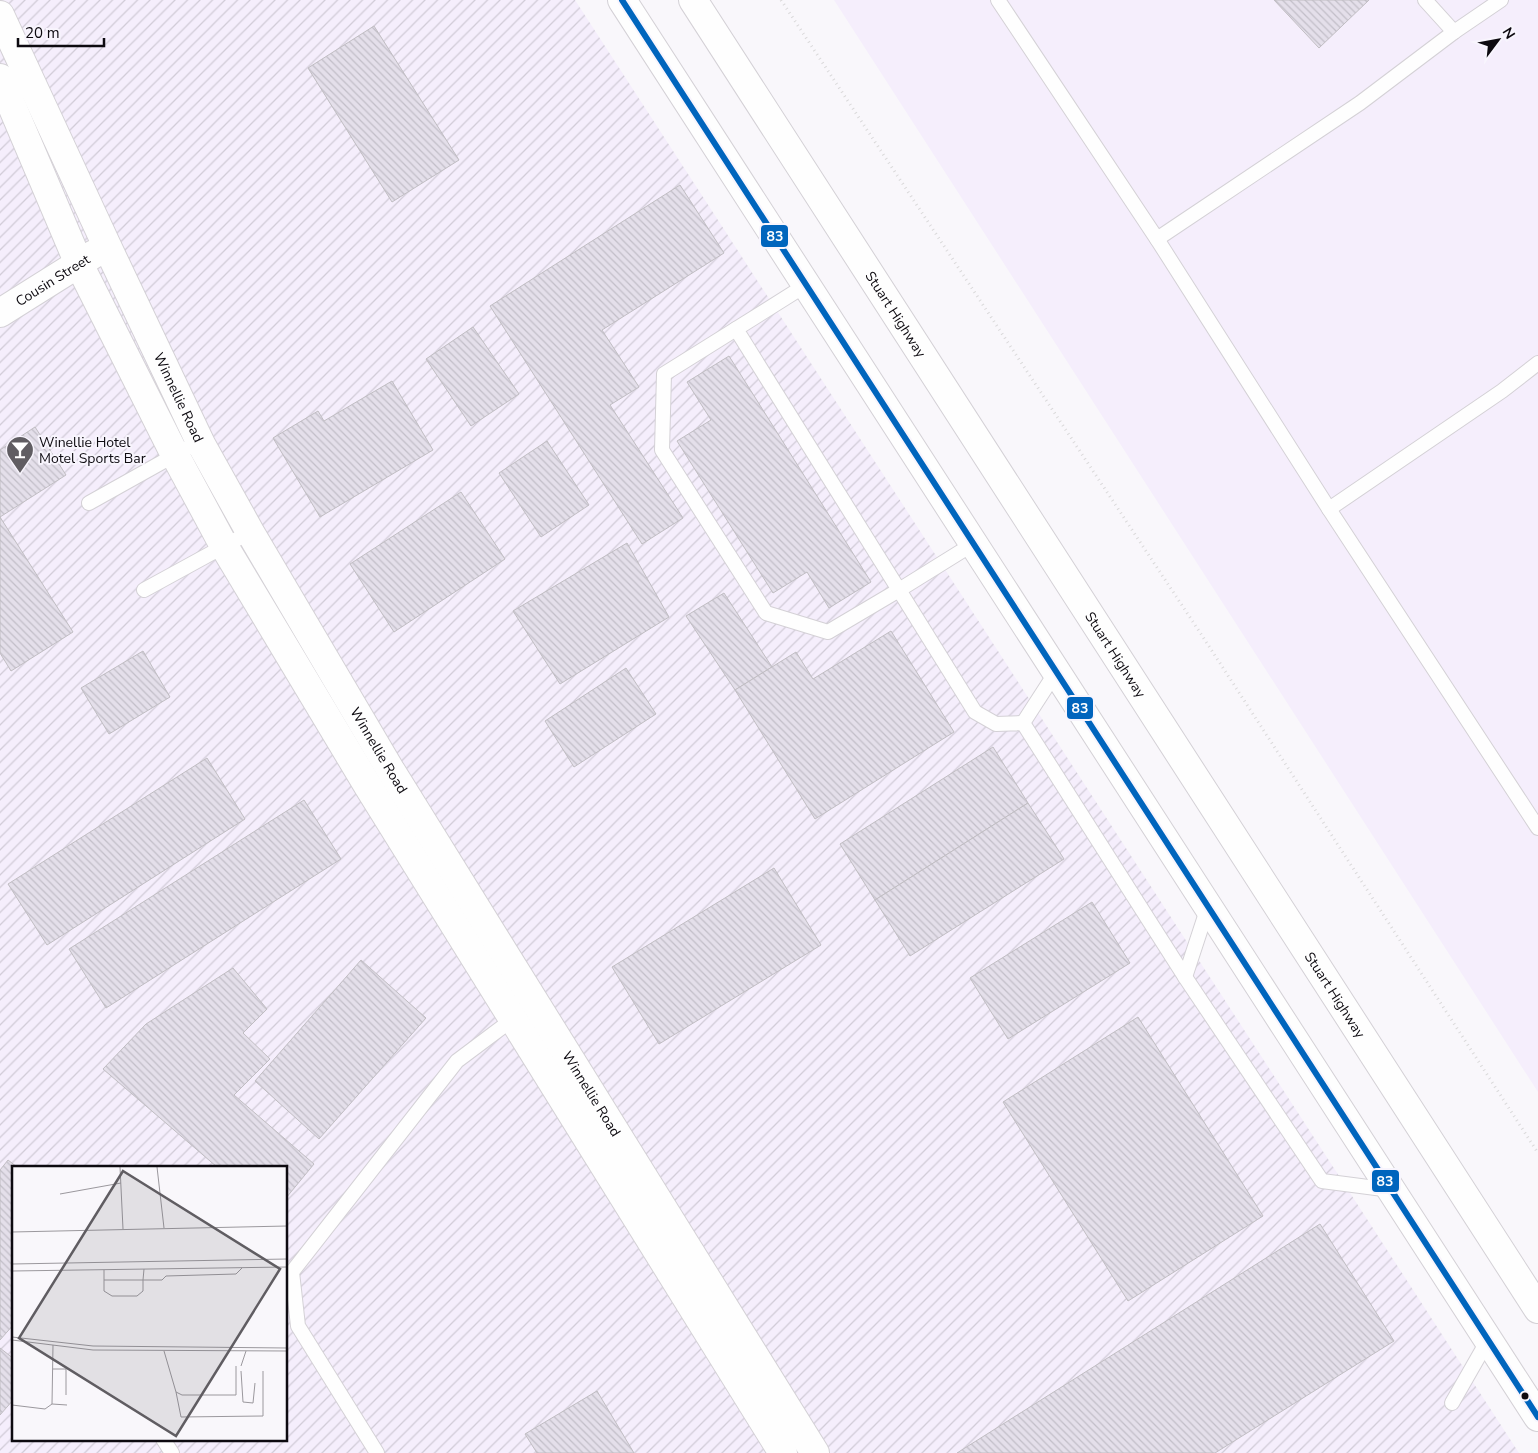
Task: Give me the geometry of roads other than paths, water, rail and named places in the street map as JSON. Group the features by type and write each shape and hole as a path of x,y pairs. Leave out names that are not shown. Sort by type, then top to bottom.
{"main road":[{"path":"622,0 1538,1417"},
{"name":"Stuart Highway","path":"693,0 1538,1309"},
{"name":"Winnellie Road","path":"0,15 200,441 250,532 391,771 815,1453"},
{"name":"Winnellie Road","path":"0,78 79,264 175,455 224,546 368,786 783,1453"},
{"name":"Cousin Street","path":"0,313 107,246"}],"lane":[{"path":"998,0 1157,239 1329,509 1538,828"},
{"path":"1425,0 1454,32"},
{"path":"1157,239 1360,103 1454,32 1501,0"},
{"path":"806,285 664,374 662,450 766,613 828,632 973,544"},
{"path":"736,329 975,712 996,724 1023,723"},
{"path":"1329,509 1502,391 1538,363"},
{"path":"89,503 200,441"},
{"path":"144,590 250,532"},
{"path":"1023,723 1056,672"},
{"path":"1023,723 1185,977 1322,1181 1392,1190"},
{"path":"1185,977 1208,907"},
{"path":"377,1453 298,1326 289,1275 457,1060 513,1019"},
{"path":"1452,1403 1488,1340"},
{"path":"164,1440 172,1453"}],"place":[{"name":"Winellie Hotel Motel Sports Bar","path":"20,474"}]}
